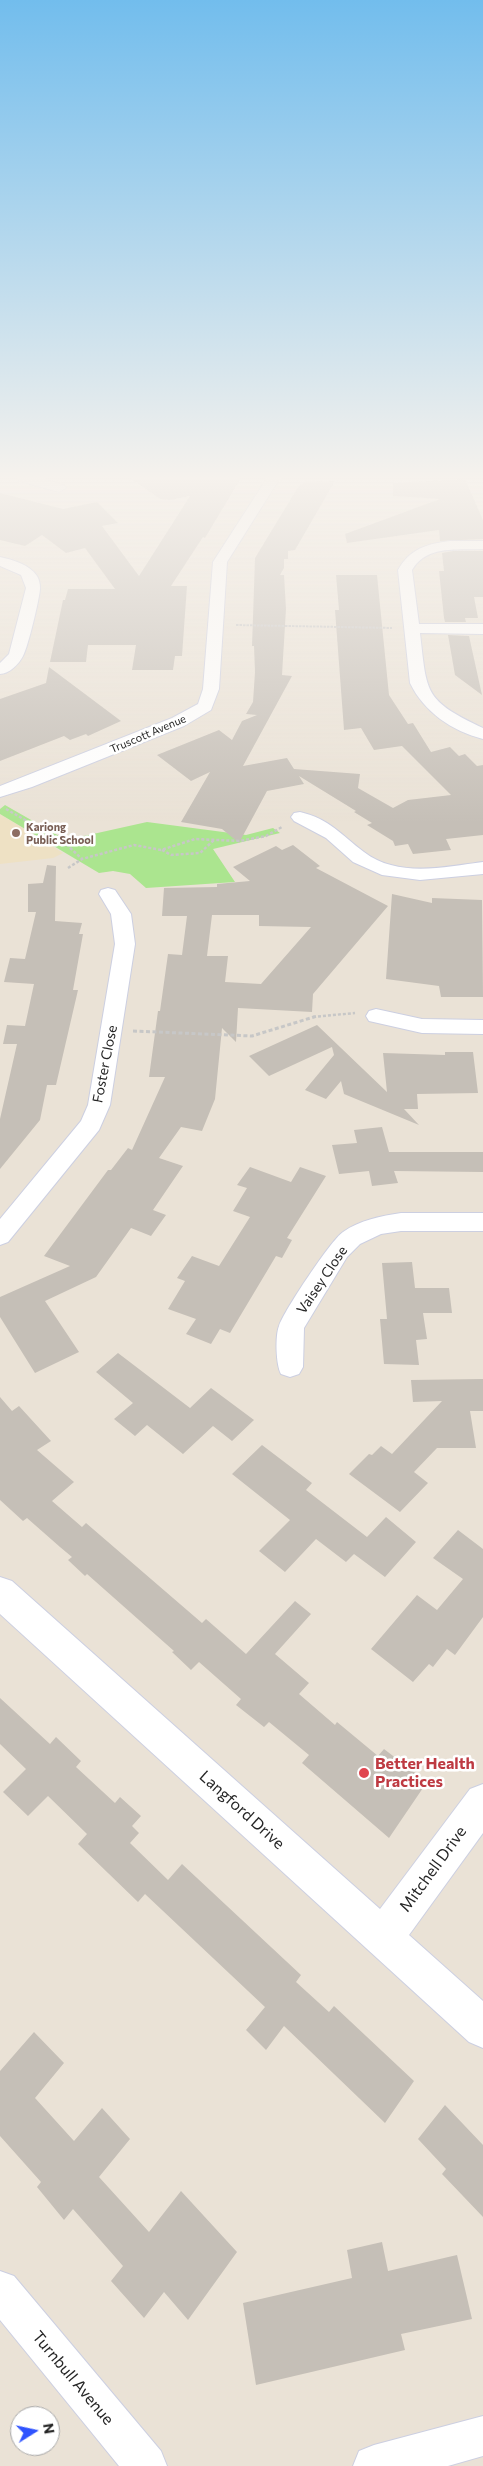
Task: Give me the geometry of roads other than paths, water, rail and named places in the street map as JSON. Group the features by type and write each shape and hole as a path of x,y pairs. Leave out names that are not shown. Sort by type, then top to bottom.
{"street":[{"path":"2,670 16,655 32,593"},
{"name":"Truscott Avenue","path":"0,792 178,722 204,707 212,689 217,593"},
{"path":"408,593 418,683 423,695 433,708 447,717 483,734"},
{"path":"412,628 483,628"},
{"path":"300,817 326,830 351,852 370,864 388,871 420,875 483,868"},
{"name":"Foster Close","path":"0,1236 90,1124 99,1105 125,944 122,914 108,894"},
{"path":"376,1016 422,1026 483,1027"},
{"name":"Vaisey Close","path":"290,1367 291,1328 339,1251 352,1238 376,1226 401,1222 483,1222"},
{"name":"Langford Drive","path":"0,1592 483,2028"},
{"name":"Mitchell Drive","path":"384,1937 483,1802"},
{"name":"Turnbull Avenue","path":"0,2290 146,2466"},
{"path":"374,2466 483,2436"}],"place":[{"name":"Kariong Public School","path":"16,833"},
{"name":"Better Health Practices","path":"364,1773"}]}
